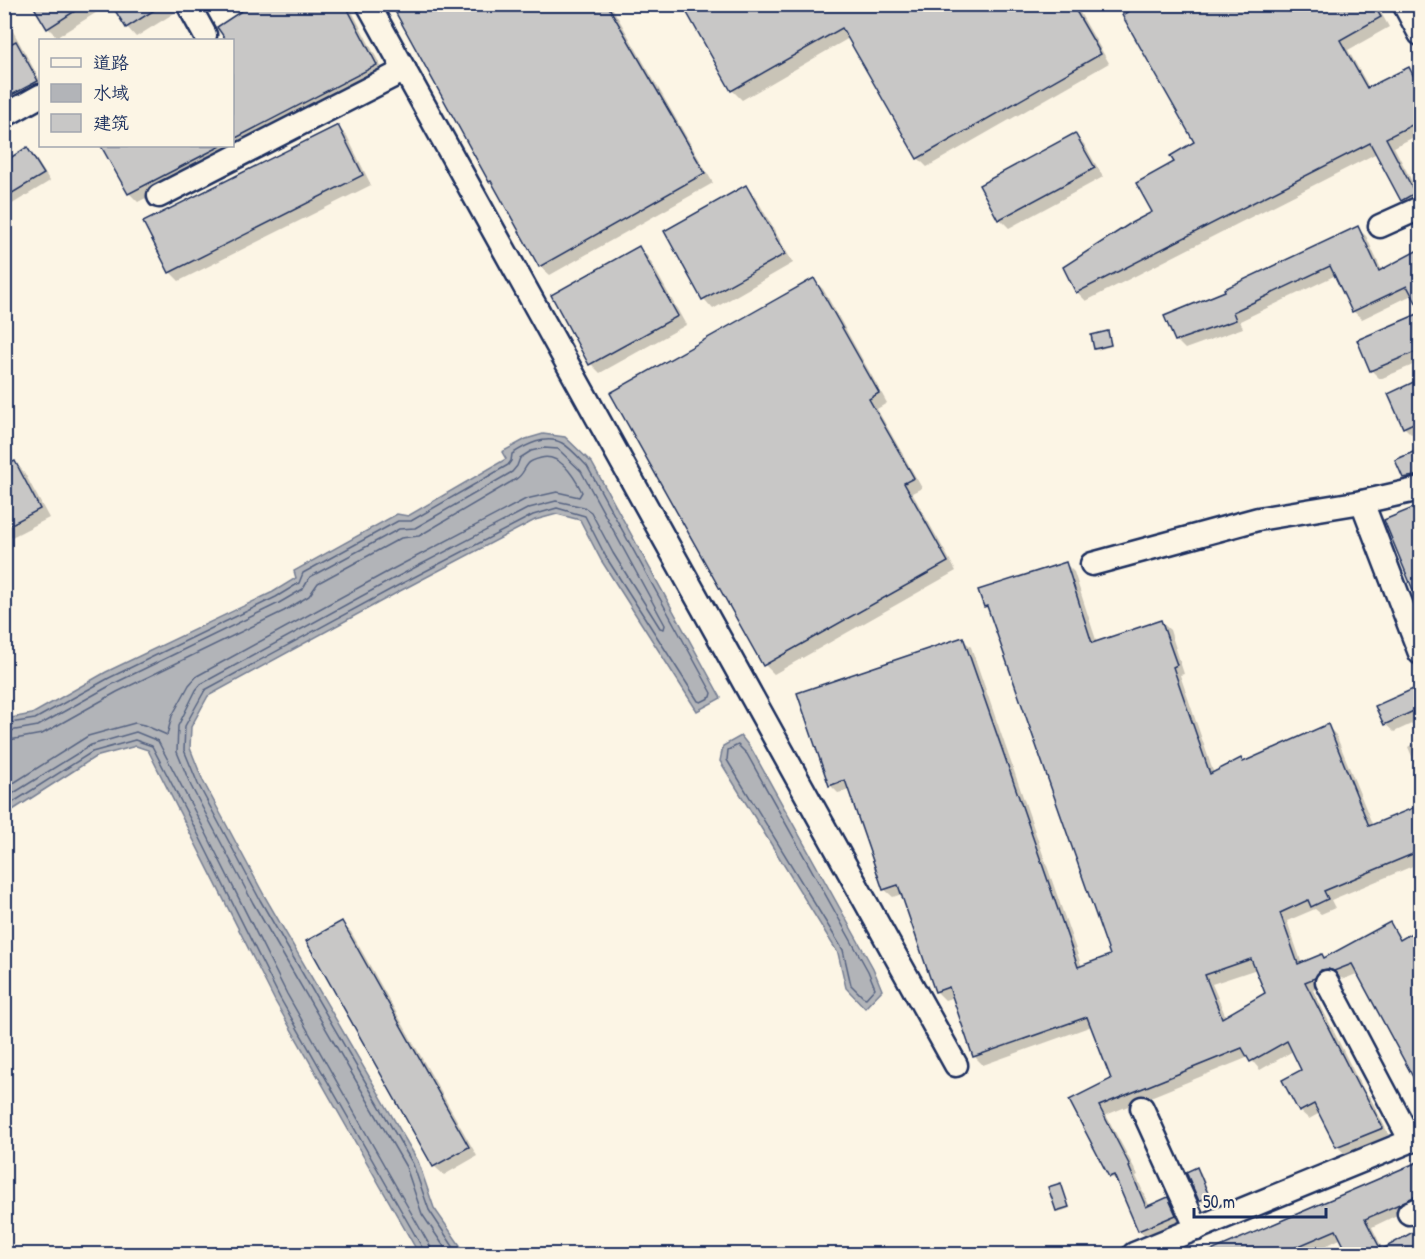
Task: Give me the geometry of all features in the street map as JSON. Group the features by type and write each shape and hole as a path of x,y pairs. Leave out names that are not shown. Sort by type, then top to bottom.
{"street":[{"path":"188,4 205,34"},
{"path":"369,4 956,1065"},
{"path":"1404,4 1420,34"},
{"path":"159,196 405,70"},
{"path":"4,116 39,97"},
{"path":"1380,226 1420,208"},
{"path":"1092,564 1258,519 1362,502 1420,489"},
{"path":"1362,502 1420,653"},
{"path":"1134,1254 1416,1139 1327,982"},
{"path":"1142,1108 1197,1229"}],"water":[{"path":"543,434 565,437 592,463 721,698 697,711 601,560 580,520 557,514 535,520 208,696 191,727 190,748 203,781 265,897 418,1161 434,1208 466,1254 419,1254 275,1001 148,750 136,746 95,757 5,815 5,719 32,714 106,672 273,592 296,578 294,571 397,514 408,516 506,459 502,452 526,439"},
{"path":"741,736 752,750 873,968 882,990 865,1008 846,988 838,953 720,761 723,746"}],"building":[{"path":"32,4 86,4 47,29"},
{"path":"111,4 164,4 126,28"},
{"path":"252,4 345,4 377,65 234,139 234,39 225,39 217,27"},
{"path":"391,4 607,4 705,173 539,267 491,181 489,182"},
{"path":"682,4 1072,4 1101,54 917,159 842,28 731,91"},
{"path":"1141,4 1373,4 1381,17 1340,40 1367,88 1409,67 1420,89 1420,121 1386,138 1415,193 1401,201 1370,143 1076,293 1063,267 1152,212 1136,183 1174,162 1170,156 1194,142 1122,15"},
{"path":"16,41 38,81 4,99 4,47"},
{"path":"338,125 363,175 169,273 143,222"},
{"path":"1075,133 1095,168 998,220 979,185"},
{"path":"27,147 44,174 4,198 4,162"},
{"path":"102,147 219,147 128,194"},
{"path":"746,185 785,254 702,300 664,231"},
{"path":"1358,226 1379,271 1420,249 1420,310 1407,286 1352,312 1330,266 1233,312 1236,320 1175,341 1164,316 1225,291 1224,289"},
{"path":"639,246 678,316 589,365 551,295"},
{"path":"814,278 879,393 869,399 914,478 904,483 948,562 763,666 610,393"},
{"path":"1420,313 1420,350 1370,371 1357,340"},
{"path":"1108,331 1111,345 1094,349 1091,335"},
{"path":"1420,379 1420,420 1403,428 1388,394"},
{"path":"1420,449 1420,475 1403,478 1395,460"},
{"path":"15,461 40,509 4,528 4,466"},
{"path":"1420,505 1420,607 1384,520"},
{"path":"1066,562 1092,643 1161,620 1177,665 1173,667 1210,774 1241,758 1243,762 1328,724 1369,826 1420,805 1420,851 1324,891 1328,899 1311,907 1308,900 1280,913 1298,964 1322,954 1324,958 1390,922 1400,940 1420,928 1420,1090 1352,964 1334,971 1321,970 1315,978 1305,982 1359,1088 1361,1087 1383,1128 1336,1147 1314,1104 1299,1112 1282,1080 1301,1070 1287,1041 1250,1062 1242,1048 1099,1106 1130,1166 1146,1207 1168,1197 1176,1215 1138,1231 1114,1175 1109,1177 1069,1100 1111,1079 1087,1017 973,1057 949,987 935,992 898,885 883,890 845,780 829,786 797,693 963,637 1078,967 1110,955 987,606 984,607 978,590","holes":["1251,959 1265,993 1222,1018 1205,975"]},
{"path":"1420,686 1420,708 1384,725 1375,706"},
{"path":"342,921 469,1147 433,1167 306,941"},
{"path":"1420,1161 1420,1195 1365,1219 1381,1250 1420,1228 1420,1254 1348,1254 1336,1230 1280,1254 1204,1254"},
{"path":"1197,1167 1209,1196 1199,1201 1186,1172"},
{"path":"1061,1183 1069,1207 1056,1211 1048,1187"}]}
